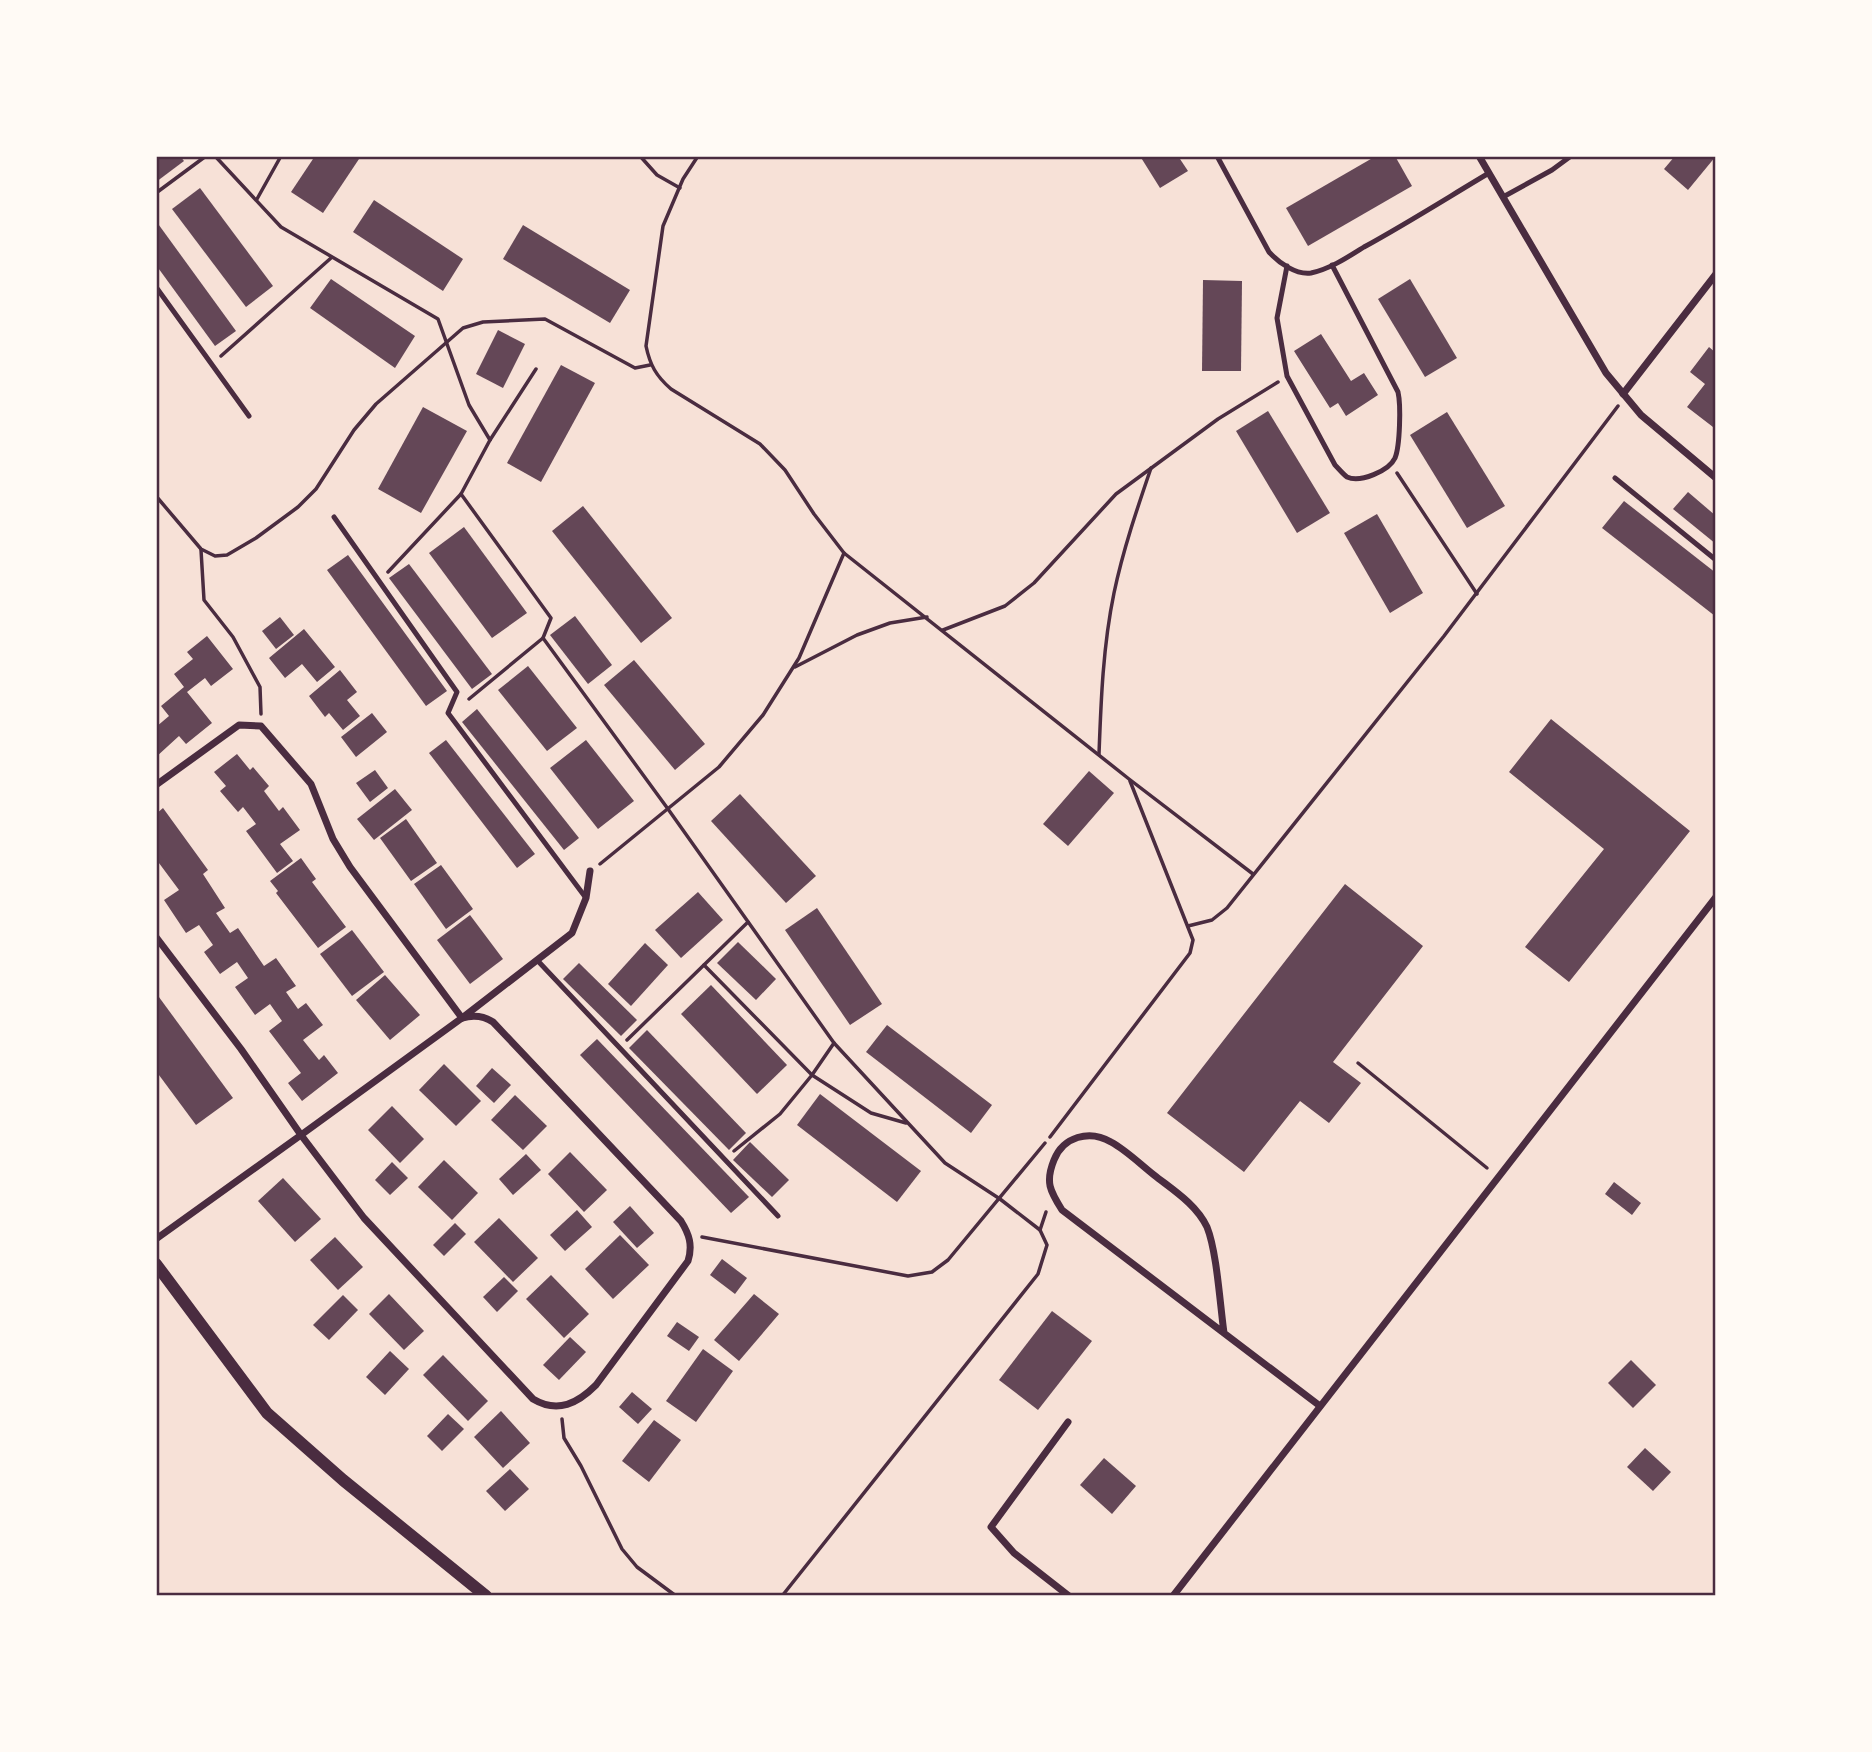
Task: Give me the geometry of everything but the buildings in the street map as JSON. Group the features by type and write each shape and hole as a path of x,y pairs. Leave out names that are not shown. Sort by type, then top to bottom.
{"street":[{"path":"1479,156 1606,373 1641,415 1716,478"},
{"path":"1623,394 1716,274"},
{"path":"156,785 239,725 261,726 311,784 334,839 350,867 462,1018"},
{"path":"156,1239 462,1018 572,933 586,898 590,871"},
{"path":"1173,1596 1716,898"},
{"path":"156,937 364,1219 533,1399 561,1406 581,1401 597,1385 688,1261 691,1252 690,1235 681,1220 494,1022 486,1018 462,1018"},
{"path":"1224,1333 1209,1236 1206,1226 1189,1202 1110,1141 1088,1135 1072,1139 1058,1151 1048,1174 1051,1194 1062,1210 1320,1406"},
{"path":"156,1264 267,1413 343,1480 486,1596"},
{"path":"1068,1422 991,1527 1014,1553 1069,1596"}],"lane":[{"path":"1217,156 1269,252 1287,266 1309,273 1332,265 1489,173"},
{"path":"1503,197 1552,170 1571,156"},
{"path":"1287,266 1277,318 1287,376 1335,466 1345,476 1357,479 1386,468 1395,458 1401,405 1398,392 1332,265"},
{"path":"156,287 249,416"},
{"path":"1615,478 1716,560"},
{"path":"334,517 457,692 448,713 586,898"},
{"path":"537,960 778,1216"}],"path":[{"path":"156,192 206,156"},
{"path":"215,156 281,227 438,319 469,405 490,440"},
{"path":"257,199 281,156"},
{"path":"640,156 657,175 680,188"},
{"path":"698,156 663,226 646,346 650,365 659,379 760,444 785,470 814,514 845,553 1253,874"},
{"path":"212,364 331,258"},
{"path":"156,496 201,550 215,556 227,555 256,538 298,507 316,489 354,430 376,404 463,328 483,322 545,319 635,368 650,365"},
{"path":"379,581 461,494 490,440 536,369"},
{"path":"943,630 1005,606 1034,583 1116,494 1218,419 1287,376"},
{"path":"1188,926 1212,920 1227,908 1477,594 1616,412 1623,394"},
{"path":"1390,463 1477,594"},
{"path":"1099,754 1101,681 1114,594 1130,530 1152,466"},
{"path":"453,702 471,698 543,638 551,618 461,494"},
{"path":"201,550 204,600 233,637 260,687 261,726"},
{"path":"590,871 719,767 763,715 793,668 845,553"},
{"path":"793,668 858,635 890,623 927,617"},
{"path":"543,638 834,1043 945,1163 1000,1199 1040,1230 1047,1245 1038,1274 782,1596"},
{"path":"690,1235 908,1276 932,1272 948,1260 1083,1096 1190,953 1193,940 1129,779"},
{"path":"618,1048 748,922"},
{"path":"704,965 812,1075 870,1113 907,1124"},
{"path":"724,1160 780,1114 834,1043"},
{"path":"1358,1063 1499,1178"},
{"path":"561,1406 565,1438 622,1549 637,1567 676,1596"}]}
